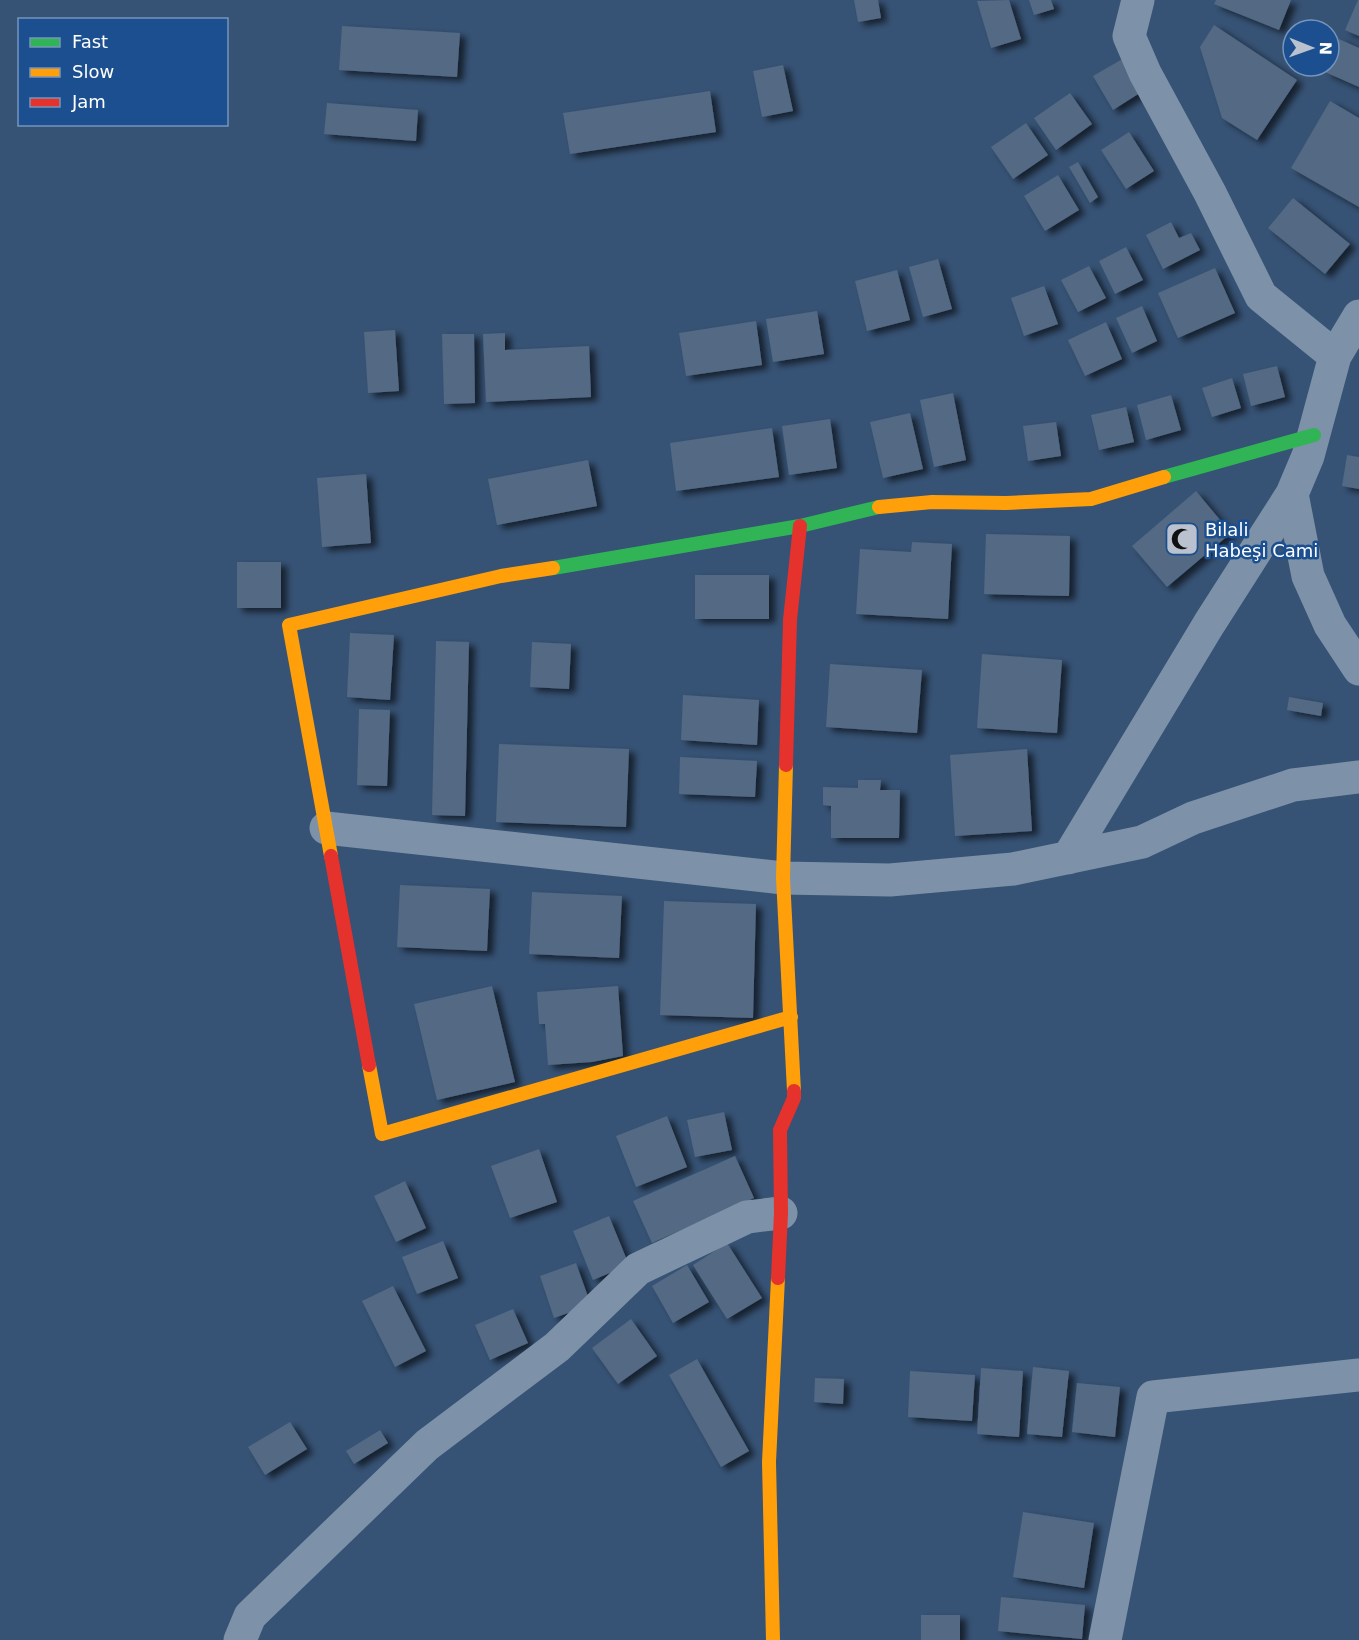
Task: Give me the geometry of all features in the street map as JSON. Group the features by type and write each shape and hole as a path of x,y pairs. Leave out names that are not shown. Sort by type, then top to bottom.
{"street":[{"path":"1138,0 1129,36 1145,73 1210,192 1261,296 1335,356"},
{"path":"1068,858 1209,624 1292,494 1314,435 1335,356 1359,316"},
{"path":"790,1017 382,1134 289,625 501,576 800,526 871,508 932,502 1006,503 1091,499 1314,435"},
{"path":"1292,494 1308,576 1330,625 1359,669"},
{"path":"773,1640 769,1462 781,1213 780,1130 794,1098 783,878 790,620 800,526"},
{"path":"326,828 783,878 890,880 1014,869 1142,842 1193,818 1293,785 1359,777"},
{"path":"240,1640 250,1616 427,1445 557,1347 638,1269 747,1217 781,1213"},
{"path":"1105,1640 1153,1396 1359,1375"}],"building":[{"path":"854,0 878,0 881,18 858,22"},
{"path":"1009,0 1021,39 991,48 977,1"},
{"path":"1029,0 1051,0 1054,9 1034,15"},
{"path":"1216,0 1291,0 1284,18 1281,18 1279,30 1214,4"},
{"path":"1359,0 1359,36 1345,30"},
{"path":"1214,25 1281,69 1281,78 1297,80 1257,140 1222,118 1200,47"},
{"path":"342,26 460,33 457,77 339,70"},
{"path":"1341,40 1359,48 1359,87 1339,78 1341,78"},
{"path":"1124,58 1143,91 1113,110 1093,76"},
{"path":"783,65 793,111 762,117 753,71"},
{"path":"710,91 716,132 570,154 563,113"},
{"path":"1070,93 1092,124 1056,150 1034,118"},
{"path":"1330,101 1359,118 1359,207 1291,168"},
{"path":"327,103 418,110 416,141 324,134"},
{"path":"1026,123 1048,155 1013,179 991,147"},
{"path":"1129,132 1154,171 1126,189 1101,150"},
{"path":"1078,162 1098,197 1090,203 1069,167"},
{"path":"1058,175 1079,210 1045,231 1024,196"},
{"path":"1293,198 1350,244 1325,274 1268,228"},
{"path":"1171,222 1179,238 1191,233 1200,250 1163,269 1146,235"},
{"path":"1126,247 1143,280 1115,294 1099,261"},
{"path":"938,259 952,309 923,317 909,267"},
{"path":"1089,266 1106,298 1078,312 1061,280"},
{"path":"1215,268 1235,313 1178,338 1158,293"},
{"path":"897,270 910,320 867,331 855,281"},
{"path":"1044,286 1058,324 1024,336 1011,298"},
{"path":"1142,306 1157,341 1132,353 1116,318"},
{"path":"817,311 824,354 773,362 766,319"},
{"path":"756,321 762,365 686,376 679,333"},
{"path":"1106,322 1122,359 1085,376 1068,340"},
{"path":"395,330 399,391 368,393 364,332"},
{"path":"505,333 505,350 589,346 591,397 486,402 483,334"},
{"path":"442,334 474,334 475,403 444,404"},
{"path":"1277,366 1285,397 1251,406 1243,374"},
{"path":"1232,378 1241,408 1212,417 1202,388"},
{"path":"953,393 966,460 934,467 920,400"},
{"path":"1171,395 1181,430 1146,440 1137,405"},
{"path":"1126,407 1134,442 1099,450 1091,415"},
{"path":"910,413 923,469 883,478 870,422"},
{"path":"830,419 837,468 789,475 782,426"},
{"path":"1056,422 1061,456 1028,461 1023,426"},
{"path":"772,428 779,477 676,491 670,443"},
{"path":"1347,455 1359,457 1359,489 1342,486"},
{"path":"588,460 597,506 497,525 488,479"},
{"path":"366,474 371,543 322,547 317,478"},
{"name":"Bilali Habeşi Cami","path":"1196,491 1231,533 1167,587 1132,546"},
{"path":"986,534 1070,536 1069,596 984,594"},
{"path":"912,542 952,544 948,619 856,614 860,549 911,552"},
{"path":"237,562 281,562 281,608 237,608"},
{"path":"695,575 769,575 769,619 695,619"},
{"path":"350,633 394,635 390,700 347,697"},
{"path":"436,641 469,642 465,816 432,815"},
{"path":"532,642 571,644 569,689 530,687"},
{"path":"982,654 1062,660 1057,733 977,728"},
{"path":"830,664 922,670 917,733 826,727"},
{"path":"683,695 759,700 757,745 681,740"},
{"path":"1289,697 1323,703 1321,716 1287,710"},
{"path":"359,709 390,710 387,786 357,785"},
{"path":"499,744 629,749 626,827 496,822"},
{"path":"1027,749 1032,831 955,836 950,755"},
{"path":"680,757 757,761 755,797 679,794"},
{"path":"858,780 881,780 880,790 900,790 899,838 831,838 831,806 823,805 823,787 858,788"},
{"path":"400,885 490,889 487,951 397,947"},
{"path":"532,892 622,896 619,958 529,954"},
{"path":"664,901 756,904 753,1018 660,1015"},
{"path":"492,986 515,1082 437,1100 414,1004"},
{"path":"618,986 623,1056 592,1062 548,1065 545,1024 539,1024 537,992"},
{"path":"724,1112 732,1150 695,1157 687,1120"},
{"path":"667,1116 687,1167 636,1187 616,1136"},
{"path":"539,1149 557,1202 510,1218 491,1166"},
{"path":"735,1156 754,1198 652,1243 633,1201"},
{"path":"405,1181 426,1228 396,1242 374,1196"},
{"path":"609,1216 629,1265 593,1280 573,1231"},
{"path":"443,1241 458,1278 417,1294 402,1257"},
{"path":"727,1243 762,1298 727,1319 693,1265"},
{"path":"576,1263 591,1305 554,1318 540,1276"},
{"path":"687,1265 709,1302 673,1323 652,1286"},
{"path":"393,1286 426,1351 395,1367 362,1301"},
{"path":"513,1309 528,1343 490,1360 475,1325"},
{"path":"631,1319 657,1356 618,1384 592,1348"},
{"path":"697,1359 749,1451 721,1467 669,1375"},
{"path":"1033,1367 1069,1371 1062,1437 1027,1434"},
{"path":"981,1368 1023,1371 1019,1437 977,1434"},
{"path":"910,1371 975,1375 972,1421 908,1417"},
{"path":"815,1378 844,1379 843,1404 814,1402"},
{"path":"1077,1383 1120,1387 1115,1437 1072,1432"},
{"path":"290,1422 307,1449 265,1475 248,1447"},
{"path":"380,1430 388,1443 354,1464 346,1451"},
{"path":"1023,1512 1094,1523 1084,1588 1013,1577"},
{"path":"1001,1597 1085,1605 1082,1639 998,1631"},
{"path":"921,1615 960,1615 960,1640 921,1640"}],"traffic: fast":[{"path":"1164,477 1314,435"},
{"path":"553,568 800,526 879,507"}],"traffic: slow":[{"path":"879,507 932,502 1006,503 1091,499 1164,477"},
{"path":"331,856 289,625 501,576 553,568"},
{"path":"786,765 783,878 794,1091"},
{"path":"369,1065 382,1134 791,1017"},
{"path":"773,1640 769,1462 778,1278"}],"traffic: jam":[{"path":"786,765 790,620 800,526"},
{"path":"331,856 369,1065"},
{"path":"778,1278 781,1213 780,1130 794,1098 794,1091"}],"place":[{"name":"Bilali Habeşi Cami","path":"1182,539"}]}
